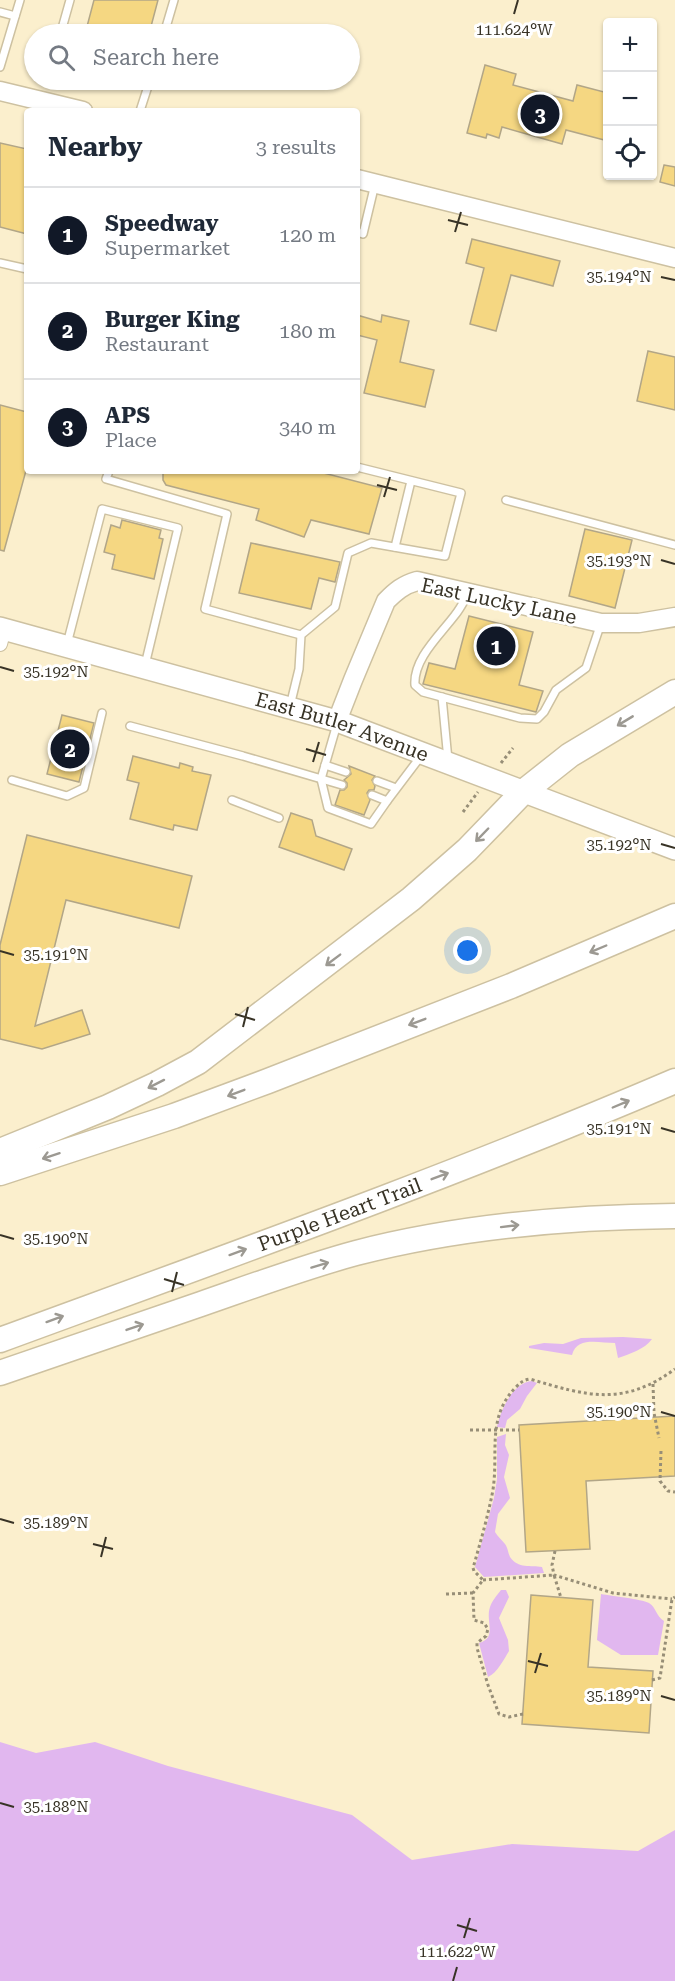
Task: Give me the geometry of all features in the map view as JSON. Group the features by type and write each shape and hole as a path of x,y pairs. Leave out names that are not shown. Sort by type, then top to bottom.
{"highway":[{"path":"0,1151 108,1107 198,1062 411,899 467,850 522,793 570,755 675,692"},
{"path":"0,1173 184,1112 511,986 675,916"},
{"name":"Purple Heart Trail","path":"0,1340 353,1210 613,1108 675,1081"},
{"path":"0,1373 269,1280 356,1253 416,1240 508,1226 578,1219 675,1216"}],"main road":[{"name":"East Butler Avenue","path":"1,634 67,647 338,722 675,849"}],"street":[{"path":"0,91 71,108"},
{"path":"360,180 675,258"},
{"name":"East Lucky Lane","path":"338,722 386,602 405,585 417,581 601,623 639,623 675,617"}],"lane":[{"path":"0,67 20,0"},
{"path":"63,24 70,0"},
{"path":"167,24 174,0"},
{"path":"0,12 15,16"},
{"path":"141,108 147,90"},
{"path":"360,233 363,234 375,184"},
{"path":"0,263 24,268"},
{"path":"290,708 299,669 301,635 335,607 348,553 371,543 445,556 461,493 360,468"},
{"path":"108,474 106,479 227,514 205,609 301,635"},
{"path":"395,547 411,481"},
{"path":"506,500 675,544"},
{"path":"67,647 102,509 178,528 144,668"},
{"path":"469,592 458,612 431,642 415,676 416,685 423,692 520,718 537,719 544,712 556,690 586,668 601,623"},
{"path":"442,697 448,764"},
{"path":"12,780 67,796 84,788 102,713"},
{"path":"338,722 321,779 328,808 371,824 422,754"},
{"path":"130,726 342,785"},
{"path":"325,765 346,771"},
{"path":"377,781 396,788"},
{"path":"372,795 387,801"},
{"path":"232,800 279,818"}],"path":[{"path":"652,1680 660,1678 674,1598 613,1593 554,1575 483,1580 473,1568 494,1483 495,1431 504,1402 525,1379 592,1395 627,1393 653,1384 675,1369"},
{"path":"653,1384 654,1413 659,1438"},
{"path":"470,1430 519,1430"},
{"path":"661,1451 660,1481 668,1491 675,1492"},
{"path":"555,1551 552,1565 561,1598"},
{"path":"483,1580 472,1593 474,1620 484,1623 488,1629 486,1636 477,1643 488,1685 499,1714 509,1717 523,1714"},
{"path":"446,1594 472,1593"}],"shaded area":[{"path":"581,1338 652,1339 641,1348 618,1358 615,1343 584,1343 575,1349 572,1355 529,1348 529,1346 544,1343 563,1344"},
{"path":"532,1381 537,1383 520,1409 507,1420 505,1428 497,1427 508,1398 519,1386"},
{"path":"506,1434 505,1445 509,1455 504,1477 510,1498 498,1514 495,1532 506,1546 513,1561 521,1565 542,1567 544,1573 484,1577 475,1567 494,1498 497,1479 497,1437"},
{"path":"501,1590 506,1590 509,1597 499,1618 508,1640 509,1651 497,1669 488,1677 479,1643 485,1641 490,1633 490,1607"},
{"path":"601,1594 640,1600 651,1605 664,1621 658,1655 621,1655 597,1640"},
{"path":"0,1742 36,1753 95,1742 168,1766 352,1815 412,1860 512,1844 638,1851 675,1830 675,1981 0,1981"}],"building":[{"path":"94,0 158,0 152,24 88,24"},
{"path":"485,65 516,74 513,85 573,101 577,85 603,92 603,140 566,130 562,144 502,127 499,138 487,134 486,138 467,133"},
{"path":"0,143 24,148 24,233 0,227"},
{"path":"664,165 675,167 675,186 660,182"},
{"path":"472,239 560,261 553,286 511,275 496,331 470,324 484,268 466,263"},
{"path":"382,315 409,321 400,362 434,370 425,407 364,393 377,340 360,336 360,316 381,322"},
{"path":"648,351 675,357 675,410 637,401"},
{"path":"0,405 24,411 25,474 4,551 0,550"},
{"path":"163,474 328,474 382,488 369,534 311,520 304,537 256,520 259,509 166,485"},
{"path":"122,520 161,530 159,538 163,539 154,579 112,569 115,555 104,552 111,525 120,528"},
{"path":"585,529 632,540 615,608 569,596"},
{"path":"251,543 340,562 335,582 319,578 311,609 239,593"},
{"path":"469,616 533,632 519,685 543,691 536,712 423,684 429,663 455,669"},
{"path":"62,715 94,723 79,782 47,774"},
{"path":"133,756 179,768 180,763 193,767 192,771 211,775 197,830 174,825 173,830 130,819 139,783 127,780"},
{"path":"349,766 375,776 372,780 374,790 369,790 367,793 370,800 364,815 335,805 340,790 347,787 344,780 351,774"},
{"path":"291,813 312,820 316,836 352,849 344,870 279,847"},
{"path":"27,835 192,876 179,928 66,900 35,1026 82,1010 90,1034 42,1049 0,1039 0,945"},
{"path":"675,1416 675,1476 586,1481 590,1549 526,1552 519,1425"},
{"path":"531,1595 593,1600 588,1667 653,1671 649,1733 522,1724"}],"place":[{"name":"APS","path":"540,114"},
{"name":"Speedway","path":"496,646"},
{"name":"Burger King","path":"70,749"}]}
